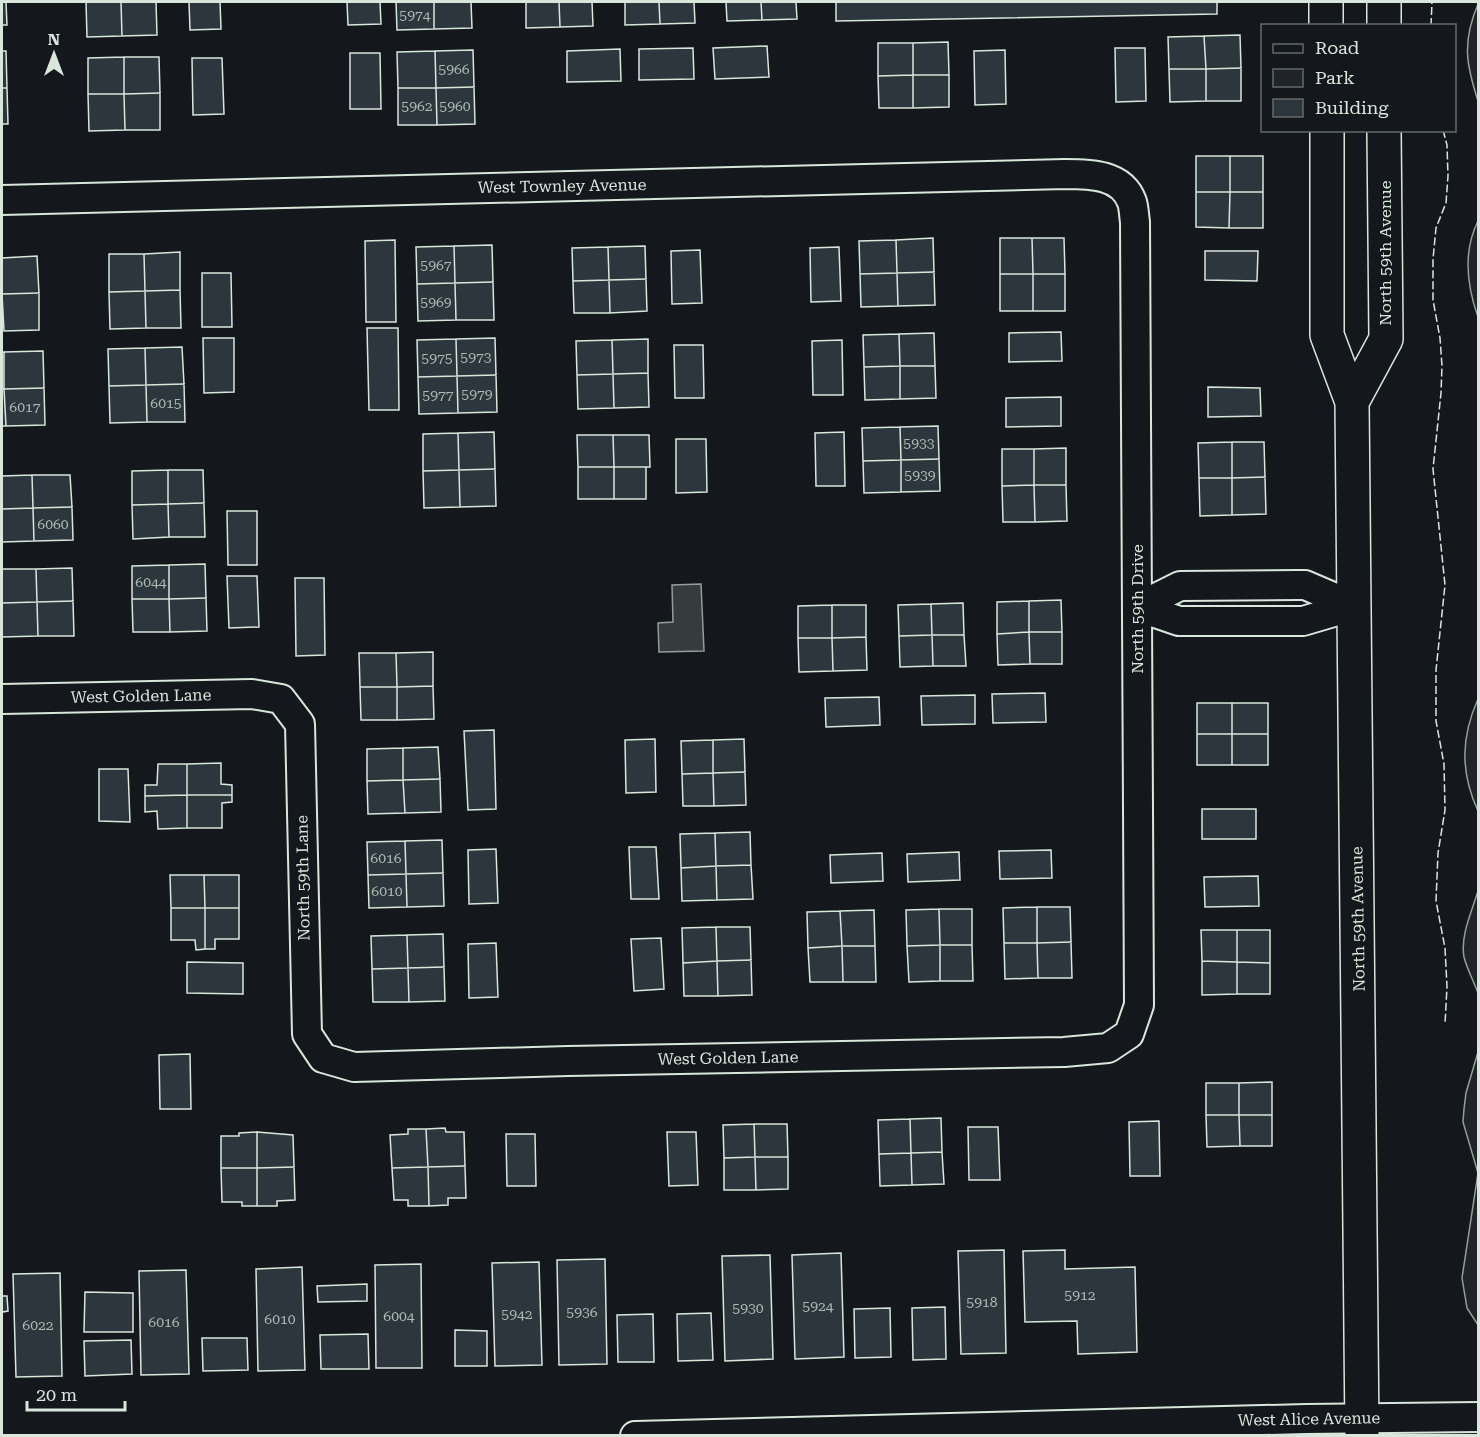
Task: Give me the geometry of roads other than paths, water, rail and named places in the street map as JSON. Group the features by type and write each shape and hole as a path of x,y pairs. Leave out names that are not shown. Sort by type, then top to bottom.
{"main road":[{"path":"1326,2 1326,24"},
{"path":"1384,2 1384,24"},
{"name":"North 59th Avenue","path":"1327,132 1327,335 1352,402 1362,1427"},
{"name":"North 59th Avenue","path":"1352,402 1386,339 1384,132"}],"street":[{"name":"West Townley Avenue","path":"2,200 1065,174 1097,174 1120,185"},
{"name":"North 59th Drive","path":"1120,185 1131,201 1135,222 1139,1005 1129,1035"},
{"path":"1138,607 1180,586 1298,585 1305,585 1354,606"},
{"name":"West Golden Lane","path":"2,699 252,694 281,699"},
{"name":"North 59th Lane","path":"281,699 300,724 307,1035 323,1058"},
{"name":"West Golden Lane","path":"323,1058 354,1067 1064,1052 1108,1048 1129,1035"},
{"name":"West Alice Avenue","path":"635,1436 1362,1427 1479,1417"}]}
